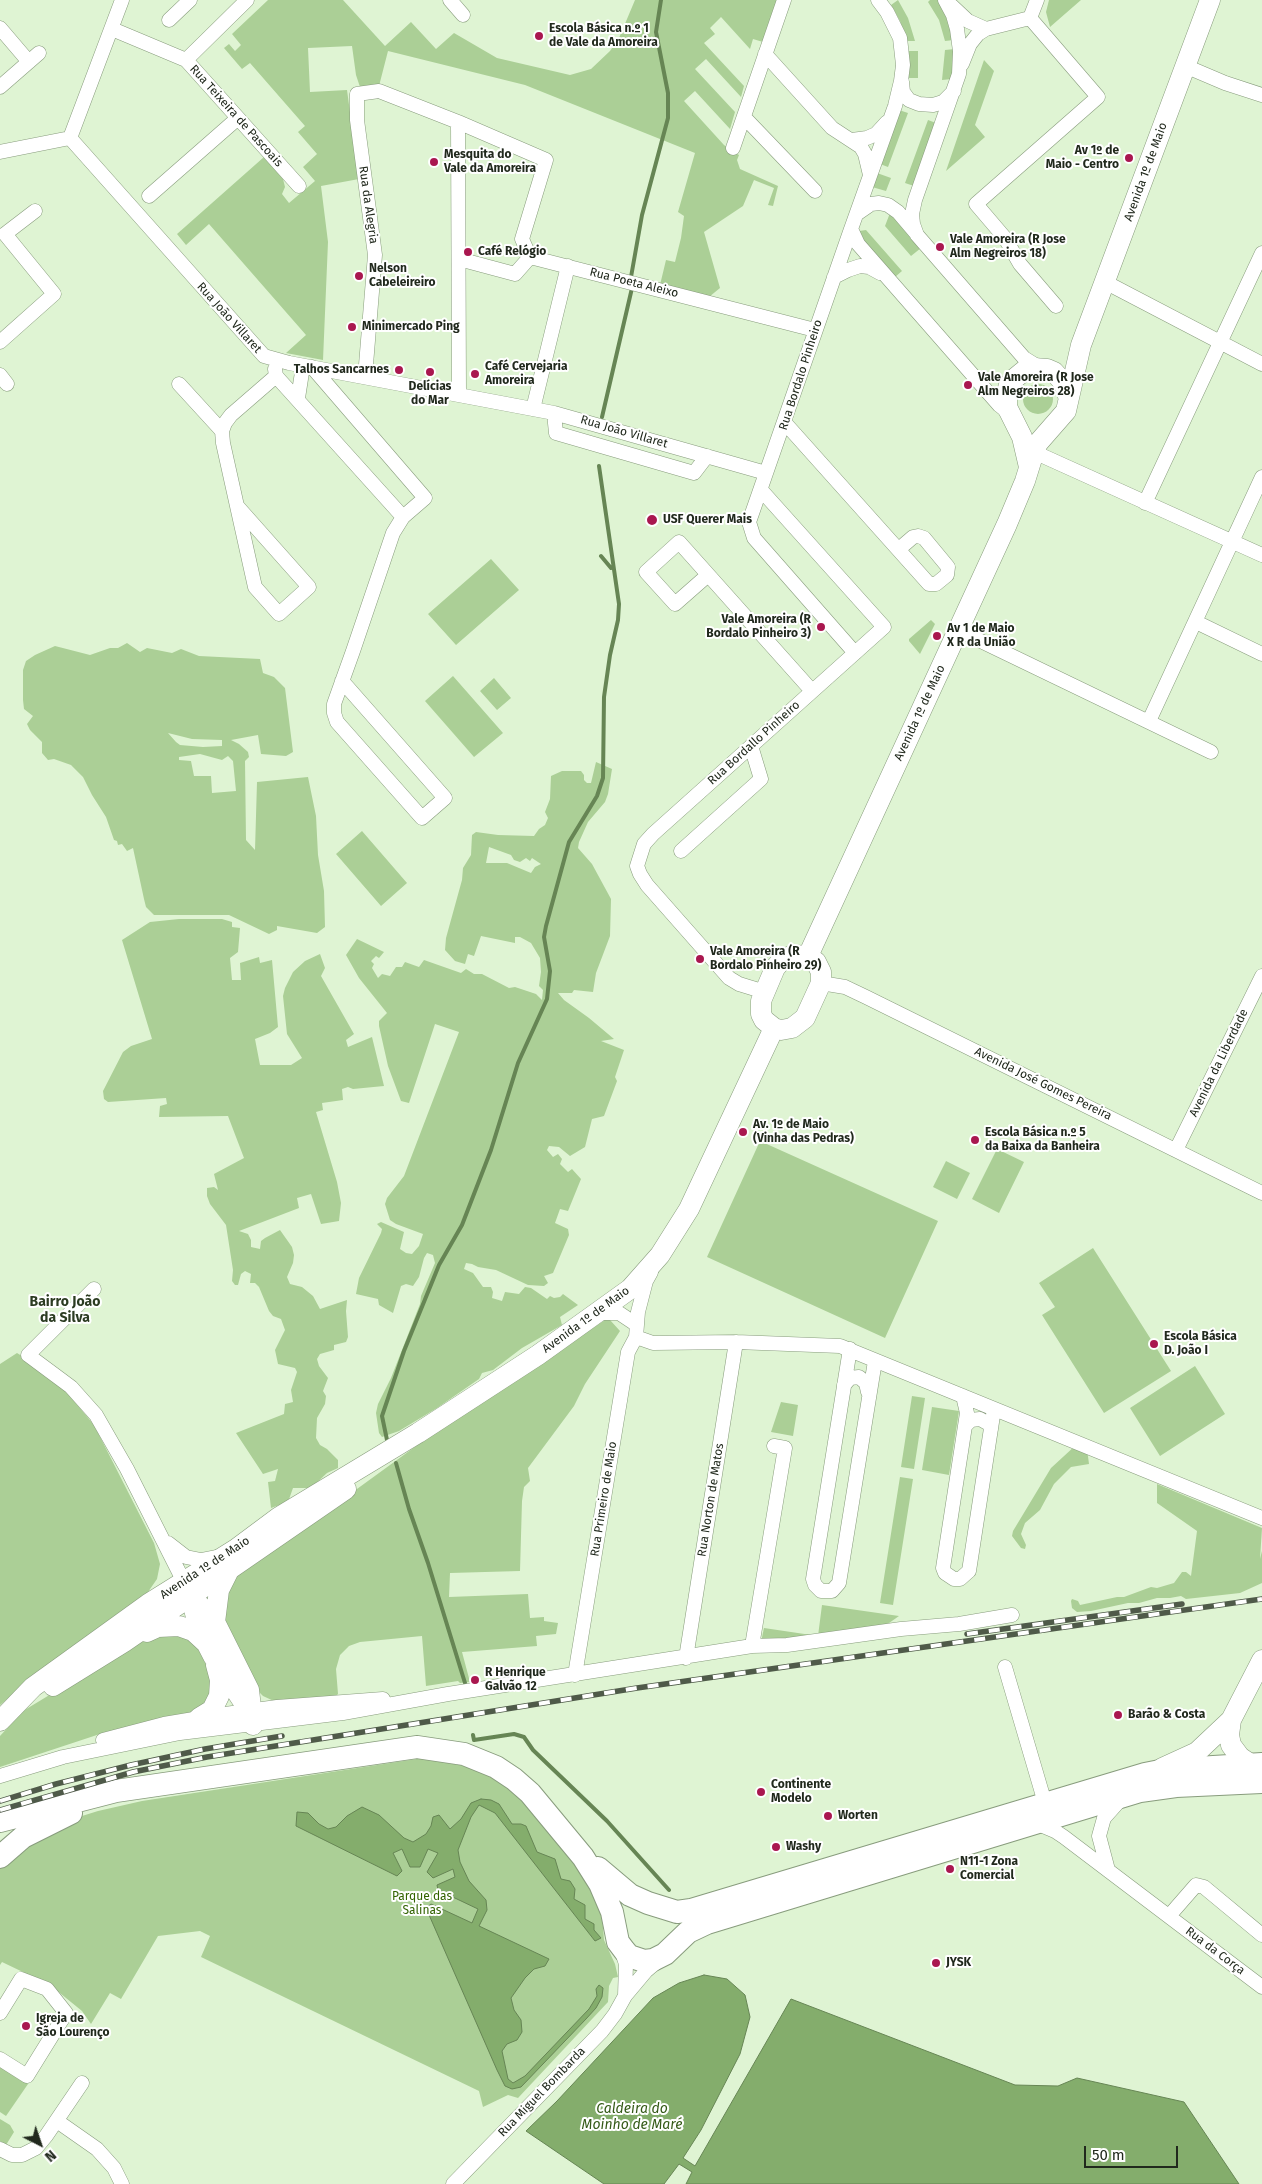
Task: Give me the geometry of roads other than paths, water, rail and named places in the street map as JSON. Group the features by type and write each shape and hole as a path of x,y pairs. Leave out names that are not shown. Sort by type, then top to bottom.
{"main road":[{"name":"Avenida 1º de Maio","path":"808,956 1006,524 1038,443 1058,423 1066,411 1081,344 1210,0"},
{"name":"Avenida 1º de Maio","path":"1031,460 1006,399 1009,385 1025,370 1044,369 1060,362 1081,344"},
{"path":"1044,369 1054,372 1064,383 1068,396"},
{"path":"1012,417 1027,429 1043,430 1058,423"},
{"path":"793,955 808,956 819,967 821,983 805,1018 800,1024 785,1030 774,1028 768,1024 761,1014 761,1001 764,992 775,968 781,961 793,955"},
{"name":"Avenida 1º de Maio","path":"1,1720 124,1642 236,1549 279,1517 418,1433 538,1355 630,1289 660,1254 674,1234 700,1186 774,1028"},
{"name":"Avenida 1º de Maio","path":"1,1720 33,1686 65,1662 187,1589 229,1570 344,1491 418,1433"},
{"path":"215,1622 220,1590 229,1570"},
{"path":"187,1589 215,1622 249,1690 252,1718"},
{"path":"187,1589 196,1619 210,1650 220,1680 219,1696 212,1710 199,1718"},
{"path":"124,1642 158,1626 179,1626 193,1632 210,1650 252,1718"},
{"path":"583,1857 592,1862 630,1895 677,1912 702,1908 1172,1765 1197,1752 1231,1720 1262,1660"},
{"path":"1231,1720 1229,1735 1231,1744 1240,1757 1258,1770"},
{"path":"0,1821 116,1791 417,1747 464,1754 502,1771 530,1793 583,1857 606,1896 618,1936 629,1956 637,1960 653,1960 668,1951 688,1932 706,1923 1123,1796 1258,1770"},
{"path":"1145,1774 1165,1770 1258,1770"},
{"path":"0,1857 22,1837 116,1791"},
{"path":"618,1936 619,1921 627,1910 636,1905 653,1904 668,1913 674,1921 676,1931 668,1951"}],"street":[{"path":"0,152 70,138 122,0"},
{"path":"169,20 190,0"},
{"path":"186,60 247,0"},
{"path":"450,0 463,15"},
{"path":"733,148 784,0"},
{"name":"Rua Bordalo Pinheiro","path":"855,653 752,534 749,522 891,118 901,81 903,65 900,38 888,12 878,0"},
{"path":"946,0 968,21 986,29"},
{"path":"946,0 957,30 960,51 959,74"},
{"path":"1030,18 1037,0"},
{"path":"917,235 912,214 915,200 970,44 986,29 1030,18"},
{"path":"1030,18 1098,97 976,204 1005,238 1020,264 1056,306"},
{"path":"0,28 34,58 0,87"},
{"name":"Rua Teixeira de Pascoais","path":"112,29 186,60 299,186"},
{"path":"765,54 832,128 860,147 865,154 870,176"},
{"path":"1185,66 1225,83 1262,95"},
{"path":"901,81 903,92 909,100 920,104 933,105 943,102 954,91"},
{"name":"Rua da Alegria","path":"365,376 375,255 357,120 356,94 379,91 458,122"},
{"path":"744,117 815,191"},
{"path":"149,196 238,118"},
{"path":"852,140 867,138 876,134 891,118"},
{"path":"459,259 516,274 530,257 522,239 546,160 458,122 459,395"},
{"name":"Rua João Villaret","path":"70,138 264,356 307,367 365,376 554,413 766,473"},
{"path":"858,212 870,204 879,203 888,205 898,212 1024,358 1044,369"},
{"path":"0,342 54,294 3,236 35,211"},
{"path":"851,230 858,244 999,405 1012,417"},
{"path":"1146,503 1262,253"},
{"name":"Rua Poeta Aleixo","path":"530,257 815,330"},
{"path":"533,409 568,266"},
{"path":"834,277 860,266 884,274"},
{"path":"1105,282 1262,364"},
{"path":"275,360 276,376 298,398 403,517"},
{"path":"298,398 307,367 338,398 426,498 403,517 394,533 342,681 334,704 334,714 337,722 422,818 444,798 342,681"},
{"path":"338,398 339,385 345,376 350,375"},
{"path":"222,430 231,415 276,376"},
{"path":"179,384 222,430 237,506 255,588 279,614 309,587 237,506"},
{"path":"554,413 556,433 694,473 707,456"},
{"path":"785,423 899,549"},
{"path":"1031,460 1146,503 1262,556"},
{"path":"1149,721 1262,477"},
{"name":"Rua Bordallo Pinheiro","path":"761,490 884,627 653,834 644,844 637,866 647,885 729,978 739,984 764,992"},
{"path":"708,575 675,604 646,572 679,542 812,691"},
{"path":"1196,622 1262,654"},
{"path":"958,630 1211,752"},
{"path":"681,851 761,779 750,746"},
{"name":"Avenida da Liberdade","path":"1176,1150 1262,976"},
{"name":"Avenida José Gomes Pereira","path":"821,983 845,987 1262,1193"},
{"name":"Rua Primeiro de Maio","path":"576,1675 628,1352 636,1331 644,1288 660,1254"},
{"path":"94,1289 28,1355 54,1372 71,1387 96,1415 127,1469 187,1589"},
{"path":"596,1314 619,1313 636,1331 653,1343 831,1344 850,1349 874,1361 1262,1518"},
{"name":"Rua Norton de Matos","path":"686,1658 736,1342"},
{"path":"850,1349 813,1579 815,1585 821,1591 832,1591 839,1583 874,1361"},
{"path":"844,1386 850,1378 859,1377 866,1383 868,1392"},
{"path":"963,1396 967,1413 943,1568 945,1574 954,1579 960,1579 969,1571 994,1409"},
{"path":"965,1426 971,1420 980,1419 989,1424 991,1429"},
{"path":"752,1646 785,1448 774,1446"},
{"path":"162,1537 176,1551 186,1557 201,1560 236,1549"},
{"path":"0,1776 87,1751 326,1703 448,1694 686,1658 752,1646 787,1645 901,1629 959,1624 1012,1615"},
{"path":"1005,1667 1045,1803"},
{"path":"30,1767 122,1734 164,1724 199,1718 252,1718"},
{"path":"1108,1870 1099,1836 1104,1818 1123,1796"},
{"name":"Rua da Corça","path":"1035,1823 1055,1831 1262,1986"},
{"path":"1169,1916 1196,1885 1204,1887 1262,1934"},
{"name":"Rua Miguel Bombarda","path":"618,1936 626,1964 625,1996"},
{"name":"Rua Miguel Bombarda","path":"453,2184 602,2031 615,2014 625,1996 646,1971 668,1951"},
{"path":"0,2013 21,1979 47,1989 66,2013 27,2076 0,2059"},
{"path":"0,2148 12,2155 22,2155 36,2148 57,2121 82,2083"},
{"path":"57,2121 97,2149 114,2168 122,2184"}],"water":[{"path":"481,1799 491,1800 499,1804 512,1824 526,1826 537,1852 555,1859 561,1879 570,1881 575,1889 574,1899 585,1905 585,1919 594,1924 594,1930 601,1938 595,1941 495,1813 479,1805 471,1817 458,1850 460,1862 469,1881 486,1900 487,1910 479,1926 549,1959 545,1966 534,1969 525,1978 511,1998 514,2010 521,2020 522,2032 517,2040 507,2044 502,2051 508,2079 513,2083 525,2076 589,2009 597,1996 596,1989 599,1985 603,1988 602,1997 596,2008 521,2087 512,2089 505,2086 497,2070 426,1908 431,1904 472,1923 478,1909 438,1890 437,1885 455,1877 453,1869 433,1878 427,1872 438,1853 428,1849 420,1867 410,1867 402,1849 393,1853 402,1871 397,1876 296,1826 297,1812 308,1813 319,1824 328,1829 336,1827 347,1816 362,1807 379,1815 404,1838 413,1842 426,1834 431,1826 433,1817 439,1815 450,1829 461,1819 471,1803"},
{"name":"Caldeira do Moinho de Maré","path":"704,1975 727,1979 745,1995 750,2017 740,2054 701,2130 683,2158 695,2166 791,1999 1015,2085 1058,2086 1077,2078 1184,2102 1239,2184 686,2184 692,2172 679,2164 664,2184 604,2184 526,2131 557,2101 653,1998 679,1983"}],"waterway":[{"path":"631,277 642,215 668,118 668,93 656,32 661,0"},
{"path":"602,417 632,288"},
{"path":"387,1440 382,1416 404,1351 439,1265 462,1225 491,1150 518,1063 547,999 550,971 544,937 546,926 569,842 597,796 603,778 604,697 610,655 618,620 619,604 599,466"},
{"path":"601,556 611,568"},
{"path":"396,1463 465,1683"},
{"path":"473,1735 474,1740 514,1734 524,1737 533,1750 607,1821 669,1890"}],"railway":[{"path":"0,1810 133,1772 207,1757 637,1688 1262,1599"},
{"path":"967,1634 1182,1604"},
{"path":"0,1801 56,1784 131,1765 205,1749 282,1736"}],"place":[{"name":"Escola Básica n.º 1 de Vale da Amoreira","path":"539,36"},
{"name":"Av 1º de Maio - Centro","path":"1129,158"},
{"name":"Mesquita do Vale da Amoreira","path":"434,162"},
{"name":"Vale Amoreira (R Jose Alm Negreiros 18)","path":"940,247"},
{"name":"Café Relógio","path":"468,252"},
{"name":"Nelson Cabeleireiro","path":"359,276"},
{"name":"Minimercado Ping","path":"352,327"},
{"name":"Talhos Sancarnes","path":"399,370"},
{"name":"Delícias do Mar","path":"430,372"},
{"name":"Café Cervejaria Amoreira","path":"475,374"},
{"name":"Vale Amoreira (R Jose Alm Negreiros 28)","path":"968,385"},
{"name":"USF Querer Mais","path":"652,520"},
{"name":"Vale Amoreira (R Bordalo Pinheiro 3)","path":"821,627"},
{"name":"Av 1 de Maio X R da União","path":"937,636"},
{"name":"Vale Amoreira (R Bordalo Pinheiro 29)","path":"700,959"},
{"name":"Av. 1º de Maio (Vinha das Pedras)","path":"743,1132"},
{"name":"Escola Básica n.º 5 da Baixa da Banheira","path":"975,1140"},
{"name":"Escola Básica D. João I","path":"1154,1344"},
{"name":"R Henrique Galvão 12","path":"475,1680"},
{"name":"Barão & Costa","path":"1118,1715"},
{"name":"Continente Modelo","path":"761,1792"},
{"name":"Worten","path":"828,1816"},
{"name":"Washy","path":"776,1847"},
{"name":"N11-1 Zona Comercial","path":"950,1869"},
{"name":"JYSK","path":"936,1963"},
{"name":"Igreja de São Lourenço","path":"26,2026"}],"district":[{"name":"Bairro João da Silva","path":"65,1310"}],"park label":[{"name":"Parque das Salinas","path":"422,1904"}]}
